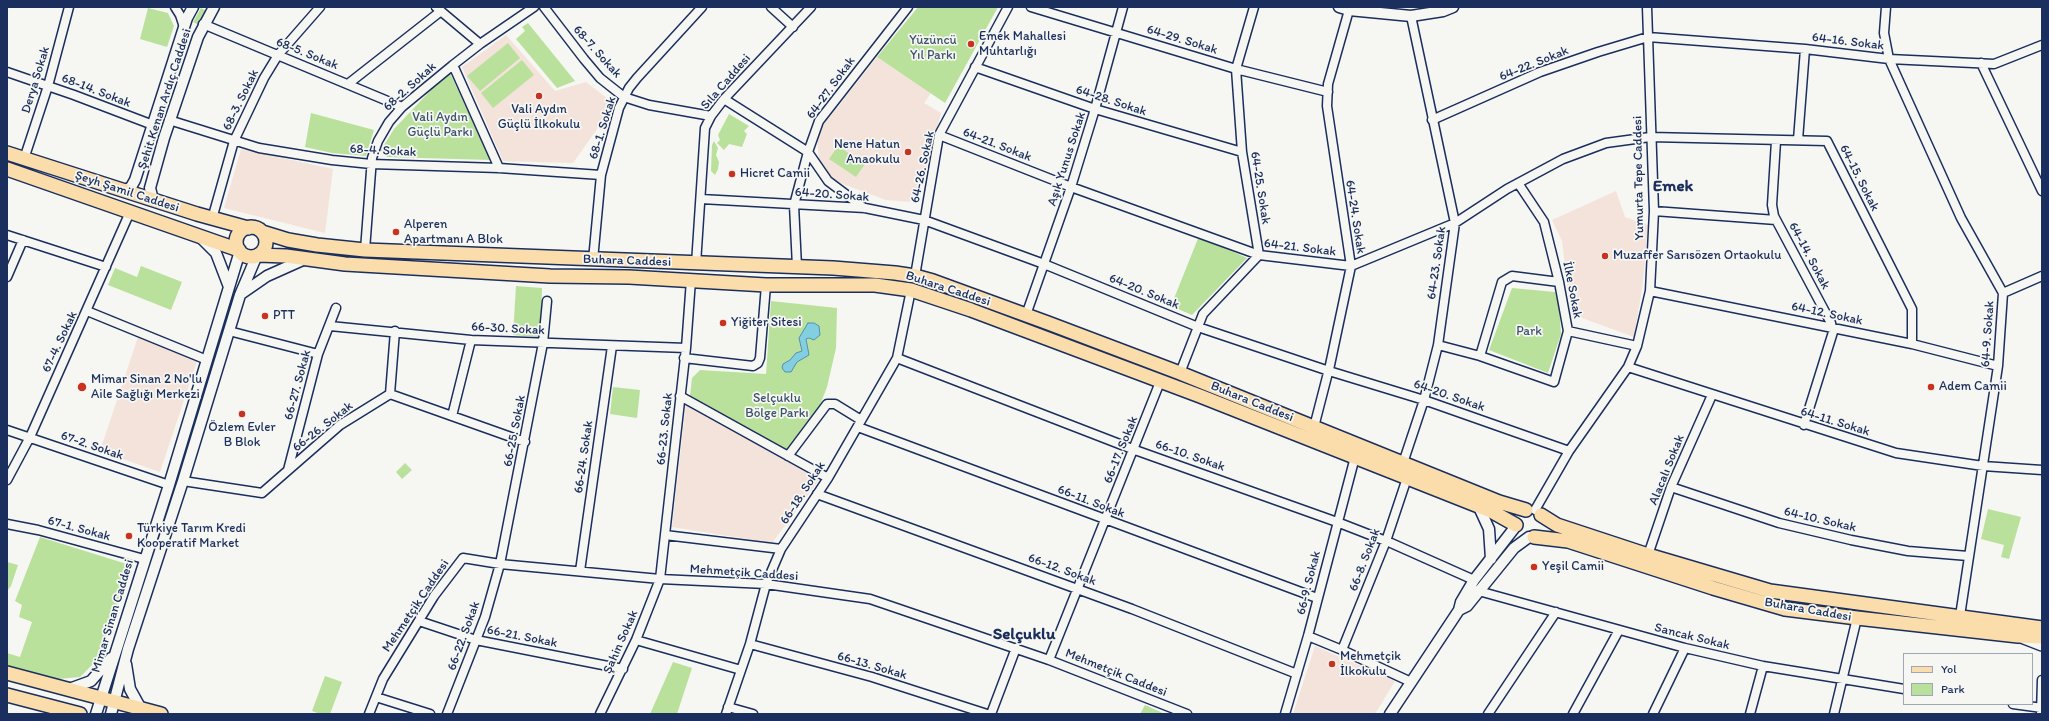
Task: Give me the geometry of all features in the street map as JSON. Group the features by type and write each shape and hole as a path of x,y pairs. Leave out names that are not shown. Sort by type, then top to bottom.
{"main road":[{"name":"Şeyh Şamil Caddesi","path":"7,154 212,219 248,228"},
{"name":"Şeyh Şamil Caddesi","path":"7,169 239,250"},
{"path":"248,228 257,228 262,232 266,239 266,244 263,251 258,255 247,256 239,250 236,242 238,236 243,230 248,228"},
{"name":"Buhara Caddesi","path":"262,232 288,240 317,245 365,250 797,267 876,271 914,276 933,281 1180,373 1503,504 1534,512 1557,525 1648,555 1770,591 1960,616 2020,630 2042,637"},
{"name":"Buhara Caddesi","path":"258,255 345,264 550,276 629,276 766,285 875,285 911,290 978,312 1355,457 1478,505 1505,517 1516,525"},
{"path":"1534,512 1544,523 1542,529 1532,537 1519,533 1516,525 1518,516 1534,512"},
{"name":"Buhara Caddesi","path":"1532,537 1568,541 1773,606 1857,618 2020,630 2042,628"},
{"path":"2020,630 2042,622"},
{"path":"2020,630 2042,645"},
{"path":"7,673 101,698 113,708 141,709 161,714"},
{"path":"7,695 80,714"}],"street":[{"name":"Derya Sokak","path":"24,159 48,86 69,7"},
{"path":"175,7 190,36 199,34"},
{"name":"Şehit Kenan Ardıç Caddesi","path":"124,191 131,187 135,180 184,27 193,7"},
{"name":"Şehit Kenan Ardıç Caddesi","path":"153,200 150,188 170,120 199,34 213,7"},
{"name":"68-3. Sokak","path":"212,219 234,141 258,90 278,55 320,7"},
{"name":"68-2. Sokak","path":"365,250 371,164 378,141 389,122 402,107 453,65 480,44 534,7"},
{"name":"68-7. Sokak","path":"544,7 600,78 624,97 648,106 711,116"},
{"name":"68-1. Sokak","path":"593,260 601,175 617,114 624,97 637,78 702,7"},
{"path":"771,7 793,26"},
{"name":"Sıla Caddesi","path":"696,264 701,199 703,133 711,116 724,99 811,7"},
{"name":"64-27. Sokak","path":"797,267 794,205 808,152 819,121 908,7"},
{"name":"64-26. Sokak","path":"914,276 939,136 1008,7"},
{"name":"64-29. Sokak","path":"1031,7 1236,69 1328,92"},
{"name":"Aşık Yunus Sokak","path":"1026,315 1071,187 1095,109 1123,7"},
{"name":"64-25. Sokak","path":"1254,7 1236,69 1242,152 1259,255"},
{"path":"1344,8 1411,16 1443,11 1453,7"},
{"name":"Yumurta Tepe Caddesi","path":"1534,512 1569,451 1628,367 1637,346 1650,291 1654,211 1650,137 1647,7"},
{"name":"64-9. Sokak","path":"1886,7 1884,32 1889,59 1961,218 2002,293 1998,366 1960,616"},
{"name":"64-24. Sokak","path":"1314,427 1329,371 1351,266 1330,140 1327,106 1328,84 1344,8"},
{"path":"348,84 438,9 480,44"},
{"name":"64-23. Sokak","path":"1403,463 1424,400 1438,345 1455,223 1411,16"},
{"name":"68-5. Sokak","path":"203,24 402,107"},
{"name":"64-16. Sokak","path":"1648,37 1804,49 1889,59 1994,64 2042,45"},
{"name":"64-22. Sokak","path":"1432,120 1540,72 1648,37"},
{"path":"1798,140 1804,49"},
{"path":"1981,63 2042,191"},
{"path":"453,65 499,168"},
{"name":"64-28. Sokak","path":"975,67 1095,109 1242,152"},
{"name":"68-14. Sokak","path":"7,72 153,125"},
{"path":"724,99 808,152 828,181 865,208"},
{"name":"68-4. Sokak","path":"170,120 234,141 286,153 371,164 499,168 601,175"},
{"name":"64-21. Sokak","path":"939,136 1071,187 1259,255 1351,266 1455,223 1518,183 1563,159 1606,143 1650,137"},
{"name":"64-15. Sokak","path":"1650,137 1827,141 1912,309 1912,344"},
{"name":"64-14. Sokak","path":"1776,141 1772,205 1776,220 1832,327"},
{"name":"İlke Sokak","path":"1438,345 1480,356 1554,382 1568,331 1559,282 1544,222 1518,183"},
{"name":"64-20. Sokak","path":"701,199 865,208 924,220 1044,264 1198,327 1329,371 1424,400 1569,451"},
{"path":"1654,211 1776,220"},
{"name":"67-4. Sokak","path":"7,480 30,437 130,212"},
{"path":"7,235 106,267"},
{"path":"200,236 216,252 229,287"},
{"path":"7,277 24,240"},
{"name":"Mimar Sinan Caddesi","path":"96,714 144,559 169,485 239,250"},
{"name":"Mimar Sinan Caddesi","path":"113,708 125,660 183,481 228,331 240,295 258,255"},
{"path":"1180,373 1203,314 1259,255"},
{"path":"240,295 267,276 305,259"},
{"path":"1480,356 1502,282 1512,276 1559,282"},
{"path":"2002,293 2042,276"},
{"name":"66-23. Sokak","path":"660,580 686,348 691,280"},
{"path":"684,358 753,366 758,363 760,358 766,285"},
{"name":"66-18. Sokak","path":"727,710 750,644 766,584 781,549 828,478 897,358 911,290"},
{"name":"64-12. Sokak","path":"1650,291 1912,344 1998,366"},
{"name":"66-25. Sokak","path":"500,564 525,442 543,343 547,301"},
{"name":"66-27. Sokak","path":"288,470 318,354 336,308"},
{"path":"87,311 207,360"},
{"name":"66-30. Sokak","path":"330,326 395,331 471,340 686,348"},
{"path":"1804,425 1833,332 1832,327"},
{"path":"228,331 318,354"},
{"path":"395,331 390,394 525,442"},
{"path":"1568,331 1637,346"},
{"path":"452,416 471,340"},
{"name":"66-24. Sokak","path":"580,571 612,346"},
{"name":"66-10. Sokak","path":"897,358 1135,450 1386,541 1474,586"},
{"name":"64-11. Sokak","path":"1628,367 1804,425 1896,453 1983,466 2042,470"},
{"name":"66-17. Sokak","path":"1049,660 1135,450 1160,382"},
{"name":"66-26. Sokak","path":"183,481 262,493 340,425 390,394"},
{"name":"Alacalı Sokak","path":"1648,555 1671,487 1712,395"},
{"path":"680,396 828,478"},
{"name":"66-11. Sokak","path":"788,456 824,405 832,403 859,423 1106,521 1317,598"},
{"name":"67-2. Sokak","path":"7,430 169,485"},
{"name":"66-9. Sokak","path":"1285,714 1308,636 1355,457"},
{"name":"66-8. Sokak","path":"1342,650 1386,541 1407,478"},
{"name":"64-10. Sokak","path":"1671,487 1779,523 1851,540 1908,551 1968,556"},
{"name":"66-12. Sokak","path":"817,494 1078,589 1297,674"},
{"path":"1478,505 1489,529 1491,559"},
{"name":"67-1. Sokak","path":"7,524 38,530 144,559"},
{"path":"1390,714 1459,610 1467,606 1474,586 1491,559 1516,525"},
{"path":"665,535 781,549"},
{"path":"1474,586 1514,548 1532,537"},
{"name":"Mehmetçik Caddesi","path":"369,714 383,679 434,596 463,558 500,564 660,580 766,584 870,599 1016,648 1187,714"},
{"name":"66-22. Sokak","path":"447,714 485,617 500,564"},
{"name":"Şahin Sokak","path":"600,714 636,640 660,580"},
{"name":"Sancak Sokak","path":"1474,586 1556,612 1685,648 1763,666 1841,680 1903,689"},
{"path":"1488,714 1556,612"},
{"path":"1834,714 1857,618"},
{"name":"66-21. Sokak","path":"419,621 476,640 622,669"},
{"path":"1573,714 1619,630"},
{"path":"1308,636 1342,650 1410,682"},
{"path":"636,640 741,670"},
{"name":"66-13. Sokak","path":"750,644 872,677 987,714"},
{"path":"991,714 1016,648"},
{"path":"1653,714 1685,648"},
{"path":"69,689 91,681 114,655"},
{"path":"125,660 130,689 141,709"},
{"path":"1750,714 1763,666"},
{"path":"2018,705 2041,710 2042,680"},
{"path":"376,697 430,714"},
{"path":"727,710 753,714"}],"shaded area":[{"name":"Vali Aydın Güçlü İlkokulu","path":"506,35 555,91 586,82 612,102 612,108 573,163 503,161 462,67"},
{"path":"877,57 931,93 924,103 941,113 919,193 910,202 886,200 840,183 830,177 823,169 819,160 817,138 818,132"},
{"path":"241,149 333,169 325,233 224,208"},
{"name":"Muzaffer Sarısözen Ortaokulu","path":"1616,191 1625,217 1648,225 1643,282 1634,337 1571,314 1562,241 1552,220"},
{"path":"138,337 197,361 160,472 100,451"},
{"path":"686,403 819,480 772,543 672,527"},
{"name":"Mehmetçik İlkokulu","path":"1315,646 1395,681 1375,714 1293,714"}],"green space":[{"name":"Yüzüncü Yıl Parkı","path":"918,7 998,7 945,103 877,57"},
{"path":"148,8 168,13 174,26 167,47 140,39"},
{"path":"201,8 207,11 199,25 193,22"},
{"path":"528,23 575,81 557,88 516,39 525,31 522,27"},
{"path":"508,43 520,58 480,91 467,76"},
{"path":"522,60 534,75 493,108 481,93"},
{"name":"Vali Aydın Güçlü Parkı","path":"449,71 491,160 387,157 381,150 394,129"},
{"path":"311,113 374,130 366,156 332,153 305,147"},
{"path":"729,114 749,126 744,131 747,134 742,147 729,144 724,150 717,143 720,140 718,135"},
{"path":"714,141 718,148 716,155 719,162 715,175 711,171 712,145"},
{"path":"838,146 865,164 856,177 829,159"},
{"path":"1199,236 1247,258 1192,315 1171,306"},
{"path":"141,266 182,282 171,310 108,285 115,268 137,277"},
{"path":"516,286 542,288 540,337 513,335"},
{"name":"Park","path":"1512,288 1555,292 1559,304 1561,334 1548,373 1489,350"},
{"name":"Selçuklu Bölge Parkı","path":"771,301 837,308 836,348 827,387 820,405 788,452 690,396 692,378 700,370 766,374"},
{"path":"613,387 640,390 637,418 610,414"},
{"path":"405,463 412,470 402,479 396,472"},
{"path":"1988,509 2021,517 2009,559 2001,557 2004,545 1981,539"},
{"path":"40,537 130,565 109,631 99,655 95,662 80,677 58,679 7,665 7,653 20,657 32,622 19,617 22,605 15,601"},
{"path":"7,562 18,565 11,586 7,591"},
{"path":"673,662 692,668 677,714 650,714"},
{"path":"325,676 342,682 330,714 320,714 312,711"},
{"path":"1145,705 1165,714 1140,714"}],"water":[{"path":"808,323 814,323 819,326 820,335 814,340 809,338 806,339 809,355 797,362 791,372 785,372 782,368 783,364 790,360 796,353 802,351 799,338"}],"place":[{"name":"Emek Mahallesi Muhtarlığı","path":"971,44"},
{"name":"Vali Aydın Güçlü İlkokulu","path":"539,96"},
{"name":"Nene Hatun Anaokulu","path":"908,152"},
{"name":"Hicret Camii","path":"732,174"},
{"name":"Alperen Apartmanı A Blok","path":"396,232"},
{"name":"Muzaffer Sarısözen Ortaokulu","path":"1605,256"},
{"name":"PTT","path":"265,316"},
{"name":"Yiğiter Sitesi","path":"723,323"},
{"name":"Mimar Sinan 2 No'lu Aile Sağlığı Merkezi","path":"82,387"},
{"name":"Adem Camii","path":"1931,387"},
{"name":"Özlem Evler B Blok","path":"242,414"},
{"name":"Türkiye Tarım Kredi Kooperatif Market","path":"129,536"},
{"name":"Yeşil Camii","path":"1534,567"},
{"name":"Mehmetçik İlkokulu","path":"1332,664"}],"district":[{"name":"Emek","path":"1673,187"},
{"name":"Selçuklu","path":"1024,635"}]}
